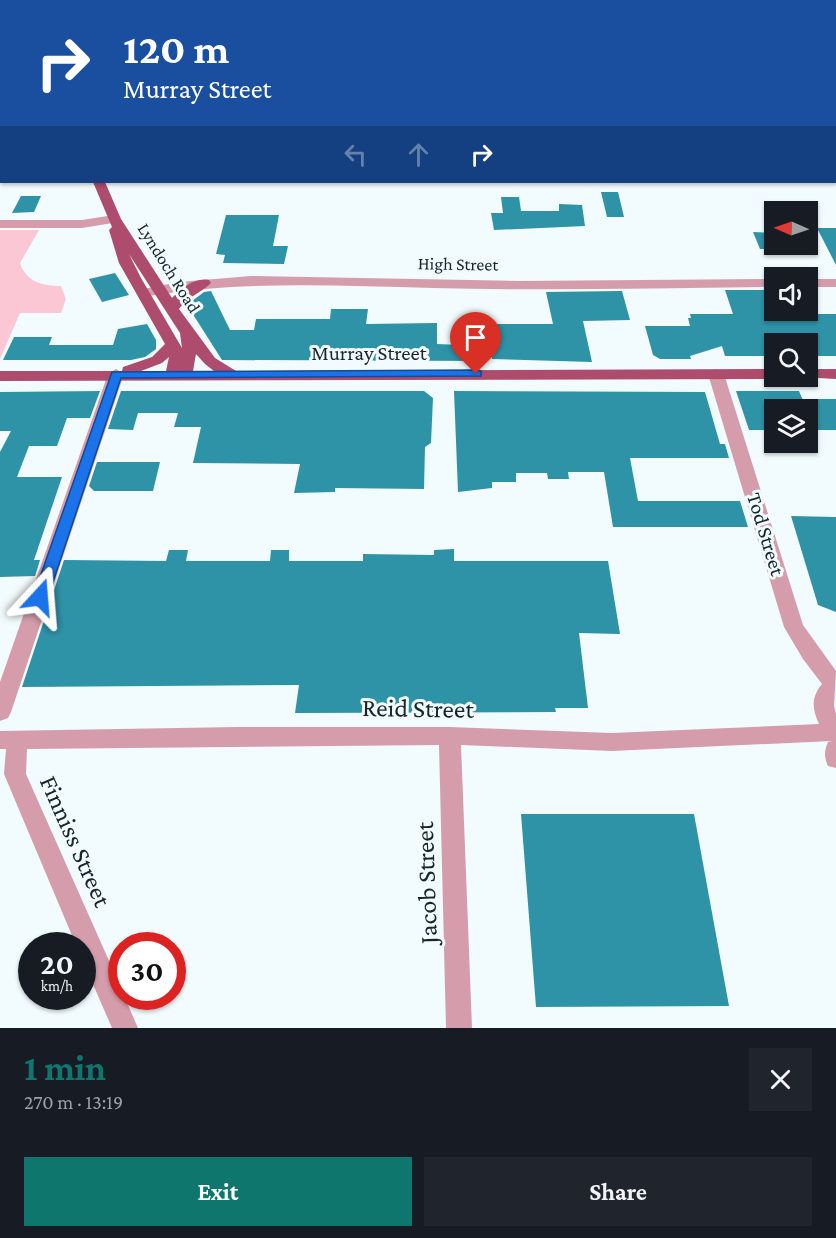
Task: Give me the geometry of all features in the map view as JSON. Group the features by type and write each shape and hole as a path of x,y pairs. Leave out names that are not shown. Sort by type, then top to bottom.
{"main road":[{"name":"Lyndoch Road","path":"99,183 114,219 187,333 189,346 179,374"},
{"name":"Lyndoch Road","path":"114,219 118,241 143,293 173,344 177,354 179,374"},
{"path":"172,309 178,298 188,290 204,283"},
{"path":"187,333 210,361 230,374"},
{"path":"116,375 157,360 173,344"},
{"name":"Murray Street","path":"0,376 764,374"},
{"path":"818,374 836,374"}],"street":[{"path":"0,224 82,224 114,219"},
{"name":"High Street","path":"143,293 184,284 332,280 468,285 764,283"},
{"path":"818,283 836,283"},
{"name":"Tod Street","path":"716,374 794,627 810,653 836,684"},
{"path":"0,712 116,375"},
{"path":"836,684 828,690 823,699 823,710 836,730"},
{"name":"Reid Street","path":"8,740 237,735 450,736 612,742 836,730"},
{"name":"Jacob Street","path":"450,736 459,1028"},
{"name":"Finniss Street","path":"8,740 15,774 125,1028"},
{"path":"836,749 836,759"}],"shaded area":[{"path":"0,230 39,230 20,263 26,275 36,282 61,286 66,299 61,313 20,313 0,359"}],"building":[{"path":"601,192 618,192 624,217 607,217"},
{"path":"21,196 41,196 34,212 12,213"},
{"path":"501,197 519,197 521,211 559,211 559,204 582,205 585,226 494,230 491,213 503,213"},
{"path":"226,215 279,215 273,246 288,246 284,264 223,263 225,255 216,254"},
{"path":"818,228 836,228 836,265 818,230"},
{"path":"753,232 764,233 764,249 760,249"},
{"path":"115,273 129,295 102,302 89,279"},
{"path":"725,290 764,290 764,321 818,321 818,314 836,314 836,356 818,356 818,333 764,333 764,356 725,356 722,346 690,356 691,359 660,359 653,355 645,326 690,326 688,318 691,318 690,314 733,314"},
{"path":"211,291 230,330 254,330 256,319 330,319 331,309 368,309 366,324 437,323 437,344 486,346 487,361 222,360 187,305 204,292"},
{"path":"622,291 630,320 583,321 592,362 492,359 489,324 553,324 546,292"},
{"path":"147,324 156,340 156,349 145,357 131,360 3,360 14,337 52,337 49,345 113,345 118,329"},
{"path":"100,391 90,418 67,418 57,446 29,446 17,477 62,477 34,560 40,560 35,576 0,577 0,452 11,431 0,431 0,392"},
{"path":"121,391 424,391 433,398 431,443 425,447 424,489 335,488 335,492 294,493 300,464 193,463 201,427 174,427 178,413 138,413 133,430 108,429"},
{"path":"454,391 705,392 720,444 725,444 729,458 630,458 638,501 740,501 748,527 613,527 604,472 568,472 569,479 548,479 547,473 516,473 516,482 492,482 492,488 458,492"},
{"path":"736,391 799,391 802,399 764,399 764,430 749,430"},
{"path":"818,399 836,399 836,430 818,430"},
{"path":"97,462 160,462 153,491 94,491 89,486"},
{"path":"791,516 836,517 836,612 818,605"},
{"path":"454,549 454,561 608,561 620,634 579,633 588,708 555,708 556,712 295,713 299,685 22,687 64,560 166,561 169,550 188,550 186,561 270,561 271,550 289,550 289,561 363,561 363,554 434,555 434,550"},
{"path":"521,814 694,814 729,1006 536,1007"}],"route":[{"path":"40,597 116,375 476,374"}]}
